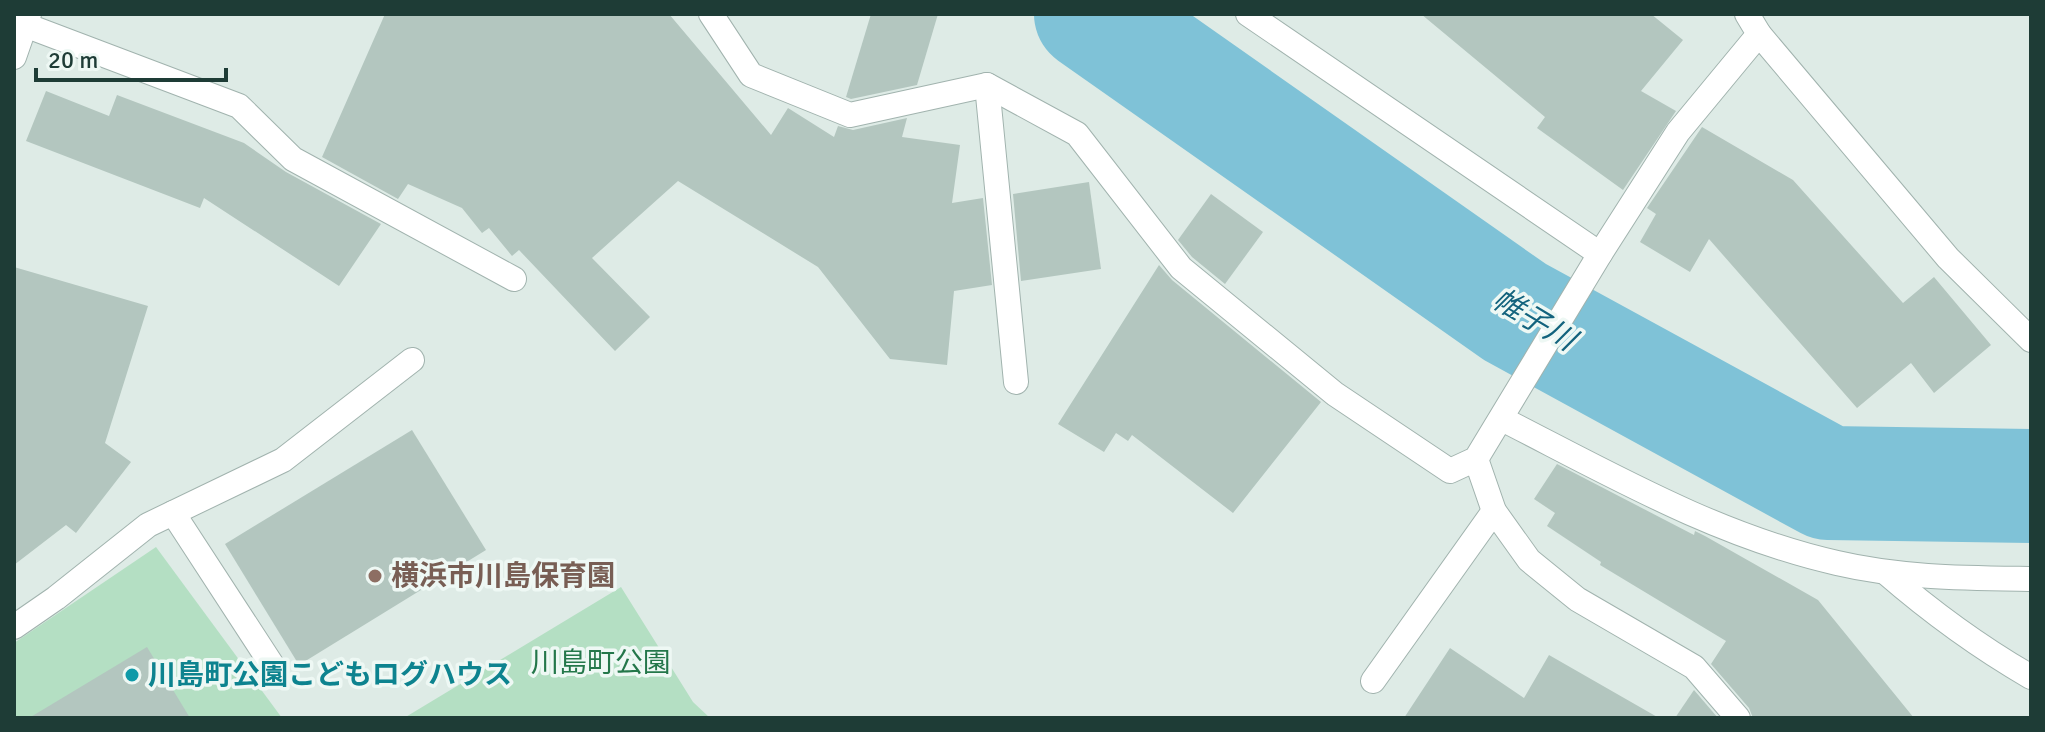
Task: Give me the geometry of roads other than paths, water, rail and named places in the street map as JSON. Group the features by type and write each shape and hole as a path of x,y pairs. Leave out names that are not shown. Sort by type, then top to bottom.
{"street":[{"path":"711,14 751,75 850,115 987,85 1077,134 1181,268 1335,394 1450,471 1476,459 1597,259 1678,132 1753,24 1948,258 2031,340"},
{"path":"1248,14 1597,259"},
{"path":"14,57 27,20 239,106 293,159 514,279"},
{"path":"987,85 1016,382"},
{"path":"14,627 148,525 283,460 412,360"},
{"path":"1506,411 1663,502 1751,538 1836,563 1910,576 2031,579"},
{"path":"1476,459 1494,511 1529,560 1577,599 1694,667 1738,718"},
{"path":"1373,681 1494,511"},
{"path":"173,513 274,668"},
{"path":"1885,572 1912,596 2031,677"}],"waterway":[{"name":"帷子川","path":"1091,14 1515,312 1828,483 2031,486"}],"place":[{"name":"横浜市川島保育園","path":"375,576"},
{"name":"川島町公園こどもログハウス","path":"132,675"}],"park label":[{"name":"川島町公園","path":"601,663"}]}
